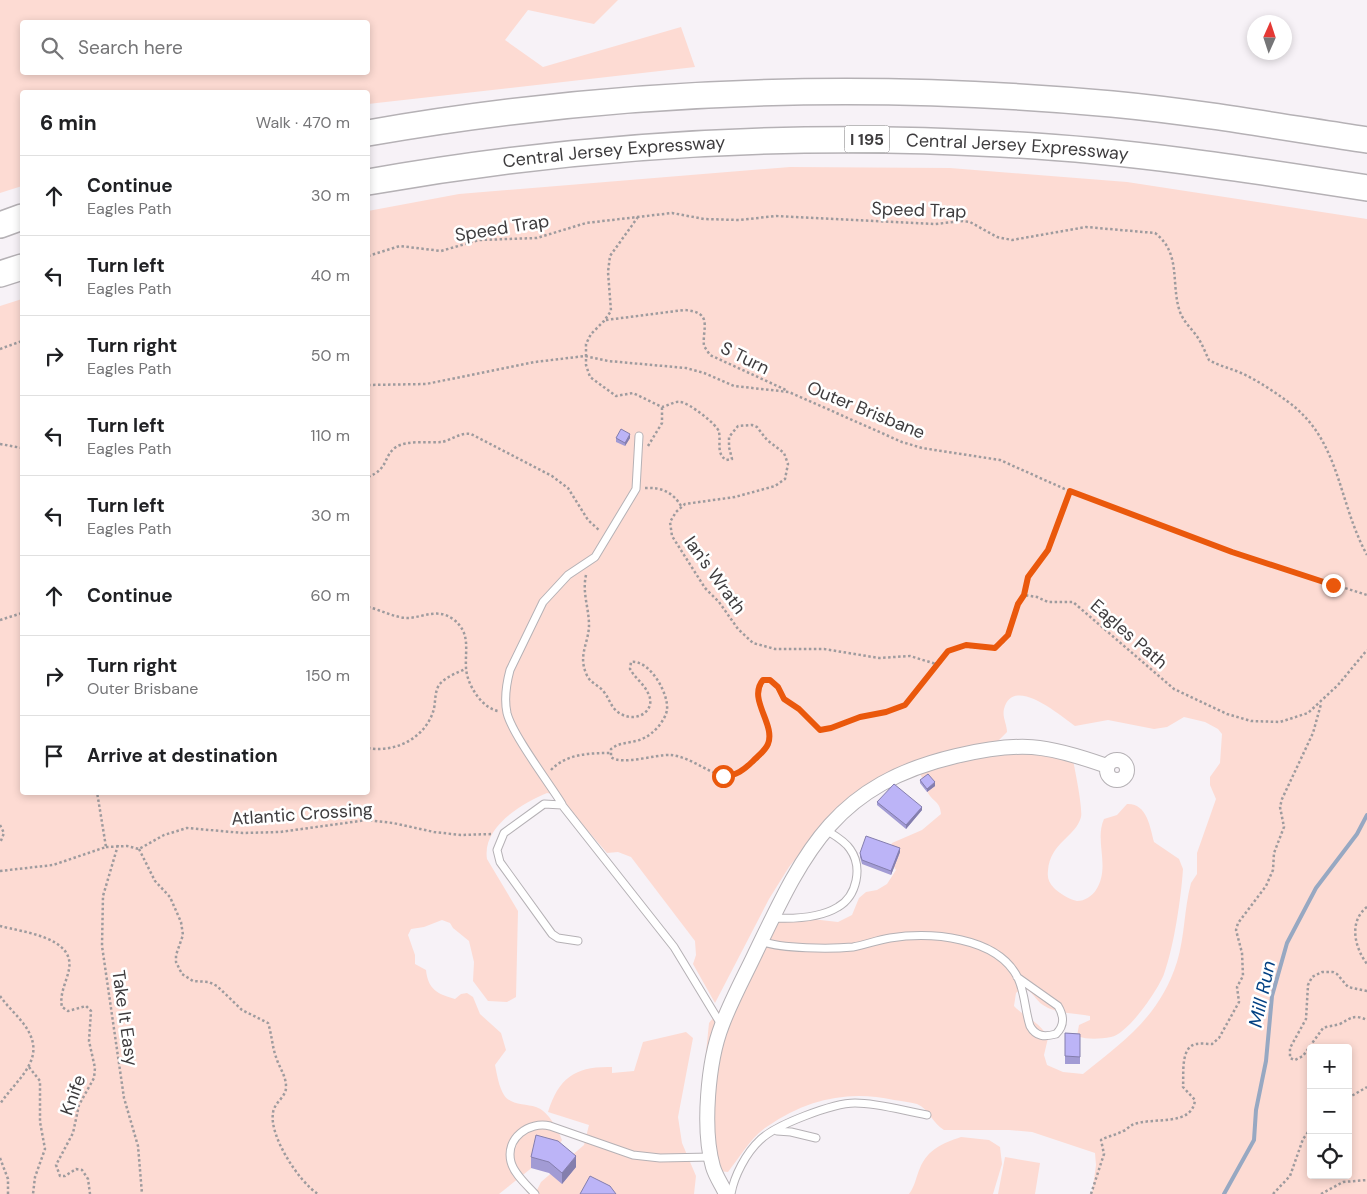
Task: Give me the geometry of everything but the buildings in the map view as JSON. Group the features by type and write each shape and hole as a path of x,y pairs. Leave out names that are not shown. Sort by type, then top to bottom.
{"highway":[{"path":"370,134 484,115 656,98 829,92 984,95 1113,104 1232,119 1367,140"},
{"name":"Central Jersey Expressway","path":"370,182 500,161 584,152 746,141 849,139 1004,144 1118,153 1220,165 1367,188"},
{"path":"0,225 20,218"},
{"path":"0,274 20,268"}],"street":[{"path":"726,1194 717,1177 711,1157 708,1130 714,1056 722,1026 772,918 801,864 826,830 851,804 885,780 930,763 989,748 1015,746 1045,747 1071,753 1107,766"}],"lane":[{"path":"639,436 636,490 591,560 557,585 539,609 510,670 505,692 507,710 512,724 562,805 674,947 722,1026"},
{"path":"562,805 544,804 504,833 497,850 500,862 552,934 558,938 578,941"},
{"path":"772,918 794,918 832,910 841,904 852,892 857,875 854,856 846,843 826,830"},
{"path":"761,941 775,946 848,947 900,937 955,938 989,950 1010,968 1017,977 1058,1006 1062,1013 1062,1023 1056,1034 1042,1036 1032,1029 1017,977"},
{"path":"731,1194 735,1179 753,1148 772,1132 830,1106 863,1103 927,1115"},
{"path":"535,1194 515,1171 511,1152 513,1144 521,1133 537,1124 550,1126 633,1155 660,1158 711,1157"},
{"path":"772,1132 791,1132 816,1138"},
{"path":"717,1177 726,1184 735,1179"}],"path":[{"name":"Speed Trap","path":"370,255 400,246 441,250 479,240 537,238 586,223 672,214 704,219 739,220 776,216 935,224 963,221 970,222 997,237 1012,240 1086,227 1155,233 1164,240 1173,258 1179,310 1209,360 1241,373 1288,402 1321,435 1332,460 1352,523 1367,555"},
{"path":"636,490 658,488 676,498 681,506 722,500 775,486 785,479 788,464 784,453 767,440 757,427 752,425 738,426 732,431 728,443 732,459 726,460 720,452 719,430 716,424 684,402 675,402 662,407 633,393 616,396 598,384 587,371 585,356 588,339 609,315 611,306 608,272 610,256 638,217"},
{"name":"S Turn","path":"604,321 684,310 697,313 704,320 706,326 704,346 710,355 789,392"},
{"path":"0,349 20,343"},
{"name":"Outer Brisbane","path":"370,385 426,384 535,362 585,356 608,361 686,368 704,373 734,386 789,392 902,442 922,448 1000,460 1070,491 1232,552 1367,595"},
{"path":"638,465 642,454 662,423 662,407"},
{"path":"370,476 384,467 390,453 398,446 444,441 462,434 471,434 552,476 568,488 588,520 608,536"},
{"path":"0,444 20,448"},
{"path":"610,753 613,759 620,760 659,755 681,756 693,760 723,776 736,774 745,769 768,745 769,733 759,699 759,691 763,680 773,682 784,699 799,709 816,727 825,730 860,717 886,712 905,705 948,651 966,645 989,648 1002,644 1008,635 1018,604 1024,595 1028,577 1048,550 1070,491"},
{"name":"Ian's Wrath","path":"681,506 670,522 672,536 705,588 727,612 738,629 753,643 775,649 824,649 879,658 910,656 936,664"},
{"path":"591,560 584,582 589,626 583,650 585,672 594,685 604,691 613,709 628,717 636,717 644,715 650,704 648,692 630,669 631,662 637,662 660,683 667,703 663,720 652,732 636,742 614,746 610,753"},
{"name":"Eagles Path","path":"1024,595 1037,597 1048,602 1073,602 1174,689 1239,718 1265,723 1280,722 1308,713 1321,702 1367,650"},
{"path":"370,608 400,617 434,612 442,613 452,618 466,635 466,668 468,677 482,703 489,709 507,710"},
{"path":"0,620 20,614"},
{"path":"370,748 392,749 414,738 433,714 438,687 444,680 466,668"},
{"path":"1090,1194 1104,1154 1102,1140 1124,1131 1132,1125 1183,1116 1191,1112 1194,1106 1195,1100 1183,1086 1184,1061 1189,1047 1196,1044 1212,1044 1219,1038 1239,1002 1237,987 1242,976 1242,953 1236,930 1238,923 1266,886 1273,870 1274,853 1284,827 1280,807 1282,799 1299,759 1313,733 1321,702"},
{"path":"545,778 553,767 566,758 610,753"},
{"path":"97,795 106,847"},
{"name":"Atlantic Crossing","path":"139,849 164,835 187,828 235,832 280,832 367,820 461,835 504,833"},
{"path":"0,825 4,833 0,844"},
{"path":"0,871 53,865 106,847 118,846 139,849 155,881 170,897 181,922 183,935 176,955 176,962 182,974 193,981 209,982 217,986 242,1010 268,1024 286,1087 284,1096 275,1105 273,1131 282,1150 311,1189 318,1194"},
{"name":"Take It Easy","path":"118,846 103,896 102,946 124,1098 138,1146 142,1194"},
{"path":"1367,907 1360,915 1355,935 1358,952 1367,964"},
{"name":"Knife","path":"0,926 48,939 64,948 70,960 62,995 62,1007 68,1011 86,1006 91,1011 89,1041 95,1068 94,1078 79,1105 74,1133 56,1165 60,1176 65,1176 76,1169 82,1170 88,1179 90,1194"},
{"path":"1367,991 1348,988 1337,974 1333,972 1322,972 1312,977 1308,985 1306,1019 1290,1048 1290,1058 1295,1060 1303,1056 1323,1028 1339,1024 1350,1017 1360,1017 1367,1020"},
{"path":"0,996 30,1035 34,1053 29,1067 0,1104"},
{"name":"Knife","path":"29,1067 40,1082 40,1122 46,1149 35,1176 33,1194"},
{"path":"1352,1096 1367,1087"},
{"path":"1273,1194 1290,1176 1302,1138 1307,1132"},
{"path":"0,1158 8,1179 8,1194"},
{"path":"1321,1194 1343,1182 1367,1180"}],"shaded area":[{"path":"0,0 618,0 594,24 528,10 505,40 543,67 681,27 695,67 370,104 370,90 20,90 20,187 0,193"},
{"path":"790,167 950,168 1127,182 1367,219 1367,1194 1092,1194 1096,1165 1095,1153 1032,1132 944,1130 925,1109 917,1104 861,1096 829,1099 813,1103 783,1117 756,1136 728,1172 719,1171 704,1153 700,1112 709,1023 737,989 748,953 757,946 770,920 794,917 838,922 852,915 859,898 866,892 877,890 887,884 896,870 890,857 892,843 922,830 941,814 939,806 929,795 919,773 1008,747 1073,760 1080,798 1081,817 1074,830 1053,853 1048,874 1054,888 1065,896 1077,901 1090,896 1096,890 1100,881 1102,872 1101,827 1104,819 1117,815 1127,804 1139,807 1149,823 1154,842 1179,859 1183,869 1181,894 1168,963 1156,990 1126,1028 1118,1034 1107,1038 1090,1039 1077,1036 1079,1025 1090,1020 1090,1016 1060,1012 1048,1008 1026,989 1022,988 1016,993 1014,1006 1037,1024 1048,1038 1044,1055 1047,1065 1063,1072 1083,1074 1139,1026 1161,998 1177,962 1191,883 1197,874 1197,853 1216,799 1210,785 1210,777 1220,763 1222,734 1218,729 1205,722 1184,717 1167,727 1154,729 1108,720 1075,726 1038,701 1017,696 1009,699 1004,709 1007,732 997,742 916,762 818,830 789,867 769,899 715,1003 693,964 696,955 695,941 631,857 618,852 607,853 557,795 547,793 526,803 505,818 491,837 487,847 487,859 518,911 516,997 507,1002 488,1001 473,981 474,962 469,941 453,928 450,923 442,920 424,927 411,929 408,935 415,955 415,964 426,970 429,982 434,990 455,999 461,994 467,993 473,997 480,1014 501,1033 506,1050 495,1065 499,1085 504,1095 510,1101 536,1107 545,1112 562,1140 558,1147 499,1194 0,1194 0,306 20,300 20,795 370,795 370,211 459,194"},
{"path":"686,1032 693,1038 678,1117 682,1143 696,1176 694,1194 535,1194 541,1182 584,1145 589,1125 548,1112 552,1100 564,1082 579,1072 599,1067 612,1067 612,1073 634,1071 643,1042"},
{"path":"961,1137 989,1140 1000,1147 1002,1164 993,1194 909,1194 927,1156 942,1144"},
{"path":"1005,1157 1040,1163 1035,1194 998,1194"}],"waterway":[{"name":"Mill Run","path":"1224,1194 1254,1140 1256,1110 1266,1061 1272,996 1287,943 1316,888 1357,834 1367,815"}],"route":[{"path":"723,776 736,774 745,769 768,745 769,733 759,699 759,691 763,680 766,679 773,682 780,690 784,699 799,709 816,727 820,730 825,730 860,717 895,710 905,705 940,658 956,647 966,645 995,648 1002,644 1008,635 1018,604 1024,595 1028,577 1048,550 1070,491 1232,552 1333,585"}]}
